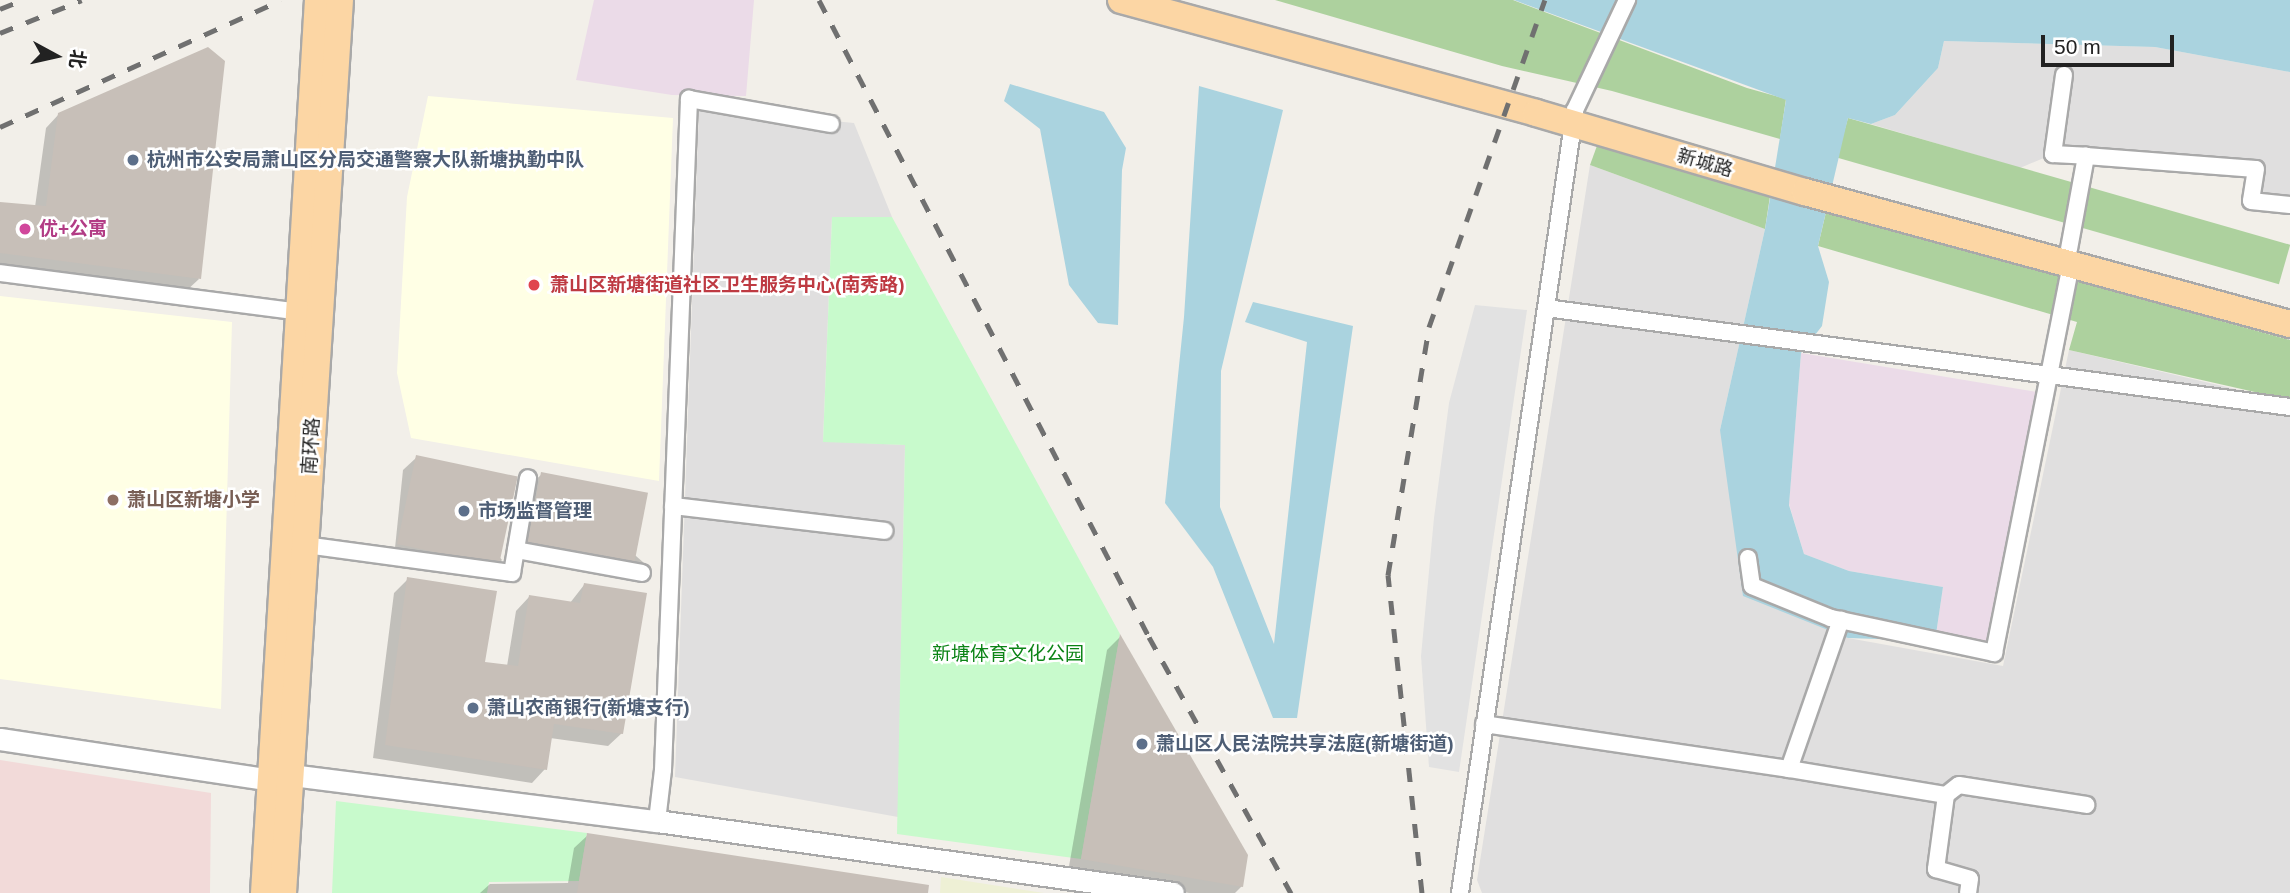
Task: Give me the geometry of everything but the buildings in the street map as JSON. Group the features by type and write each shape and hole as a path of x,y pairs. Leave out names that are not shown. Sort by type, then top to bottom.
{"main road":[{"name":"南环路","path":"284,893 281,778 299,312 318,0"},
{"name":"南环路","path":"264,893 281,778 304,545 340,0"},
{"name":"新城路","path":"1121,0 1809,179 2290,324"},
{"name":"新城路","path":"1177,0 1574,117"},
{"name":"新城路","path":"2070,257 2290,309"}],"street":[{"path":"1460,893 1574,117 1597,61 1627,0"},
{"path":"2064,75 2053,155 2256,169 2251,201 2290,205"},
{"path":"657,821 663,770 689,99 831,124"},
{"path":"1748,558 1752,586 1842,620 1994,653 2051,375 2086,156"},
{"path":"0,273 299,312"},
{"path":"1546,308 2290,407"},
{"path":"304,545 512,573 528,478"},
{"path":"673,506 885,531"},
{"path":"516,550 642,573"},
{"path":"1789,769 1842,620"},
{"path":"1484,724 1946,795"},
{"path":"0,739 281,778 657,821 1173,893"},
{"path":"1968,893 1970,879 1936,869 1946,795 1959,785 2086,805"}],"shaded area":[{"path":"594,0 754,0 746,96 672,95 576,80"},
{"path":"1944,41 2155,47 2290,72 2290,205 2251,201 2256,170 2053,154 2020,168 1871,124 1895,115 1938,68"},
{"name":"萧山区新塘街道社区卫生服务中心(南秀路)","path":"428,96 673,118 659,481 411,438 397,373 407,197"},
{"path":"699,108 854,123 892,217 832,217 823,441 905,445 898,817 675,777"},
{"path":"1590,165 1765,229 1720,430 1848,638 2003,666 2069,350 2290,402 2290,893 1482,893 1477,880"},
{"name":"萧山区新塘小学","path":"0,296 232,322 221,709 0,679"},
{"path":"1475,305 1527,310 1459,772 1429,767 1421,656 1434,518 1449,403"},
{"path":"1801,353 2037,392 1984,651 1935,641 1943,587 1849,571 1804,554 1789,504"},
{"path":"0,760 211,793 210,893 0,893"},
{"path":"941,877 1044,893 940,893"}],"green space":[{"path":"1275,0 1513,0 1747,88 1786,99 1780,139 1612,91 1502,66"},
{"path":"1848,118 2290,245 2279,284 1837,157"},
{"path":"1598,143 1770,196 1765,229 1590,165"},
{"path":"1826,212 2290,340 2290,400 2069,350 2077,322 1818,246"},
{"name":"新塘体育文化公园","path":"832,217 892,217 1120,634 1081,859 897,834 905,445 823,442"},
{"path":"336,801 587,833 579,881 489,882 487,893 332,893"}],"water":[{"path":"1514,0 2290,0 2290,72 2155,47 1944,41 1938,68 1895,115 1871,124 1848,118 1818,246 1829,282 1822,326 1801,353 1789,505 1804,554 1849,571 1943,587 1935,641 1848,638 1743,596 1720,430 1765,229 1786,100"},
{"path":"1010,84 1104,112 1126,148 1122,170 1118,325 1098,323 1069,285 1040,129 1004,101"},
{"path":"1199,86 1283,110 1221,371 1220,507 1274,644 1307,342 1245,322 1253,302 1353,326 1297,718 1273,718 1213,567 1165,503 1184,317"}],"railway":[{"path":"0,9 22,0"},
{"path":"0,33 82,0"},
{"path":"0,127 281,0"},
{"path":"819,0 1149,637 1291,893"},
{"path":"1422,893 1388,575 1429,327 1545,0"}],"place":[{"name":"杭州市公安局萧山区分局交通警察大队新塘执勤中队","path":"133,160"},
{"name":"优+公寓","path":"25,229"},
{"name":"萧山区新塘街道社区卫生服务中心(南秀路)","path":"534,285"},
{"name":"萧山区新塘小学","path":"113,500"},
{"name":"市场监督管理","path":"464,511"},
{"name":"萧山农商银行(新塘支行)","path":"473,708"},
{"name":"萧山区人民法院共享法庭(新塘街道)","path":"1142,744"}]}
